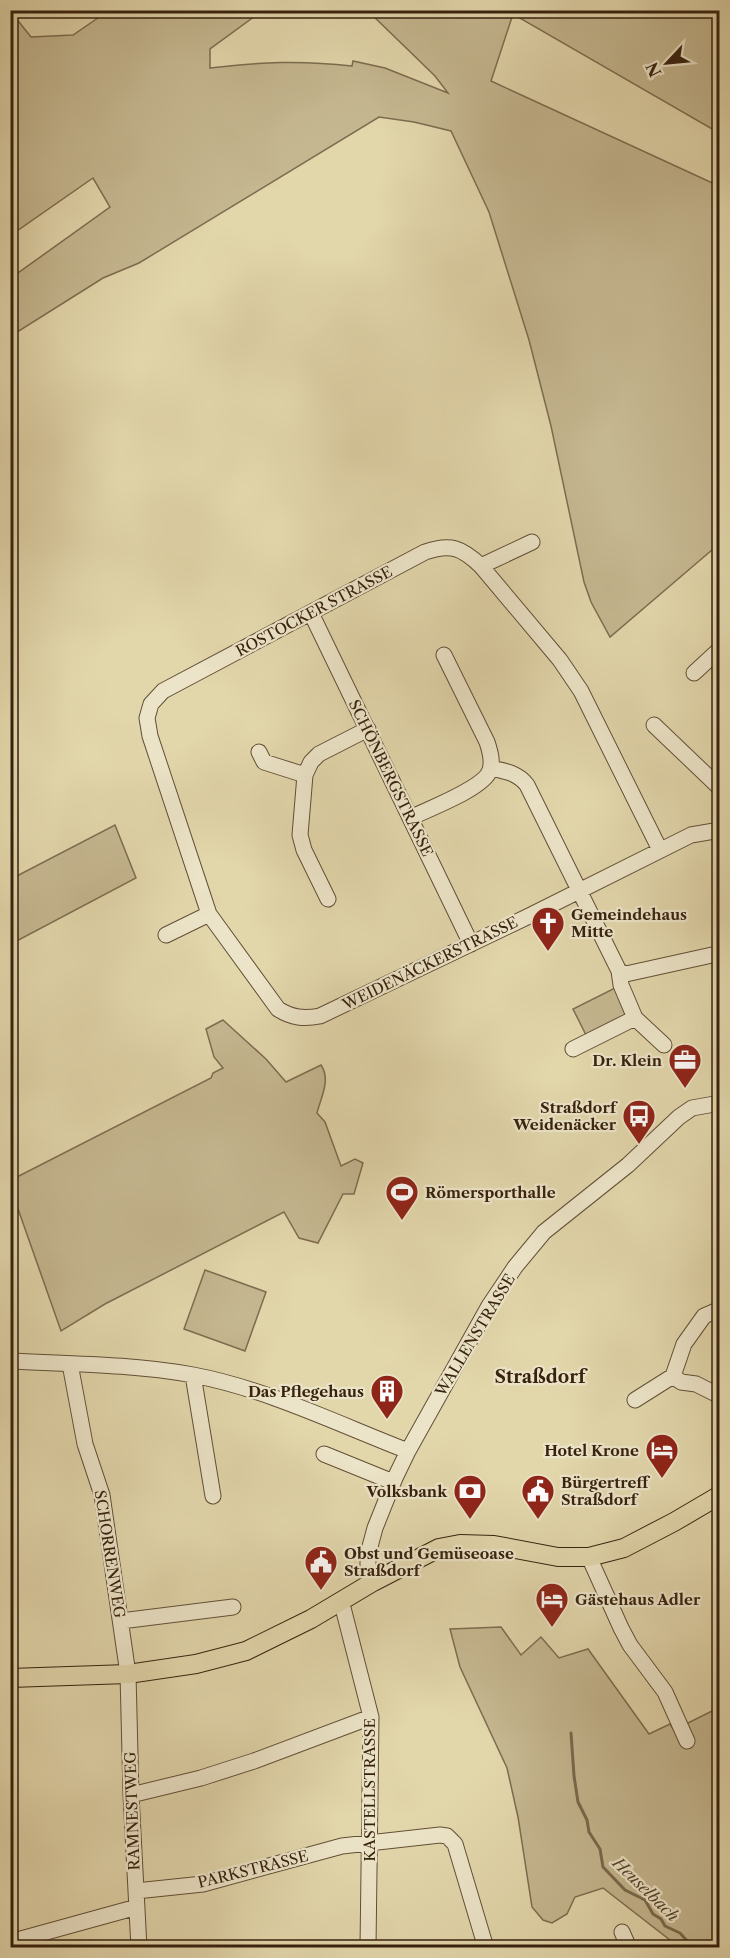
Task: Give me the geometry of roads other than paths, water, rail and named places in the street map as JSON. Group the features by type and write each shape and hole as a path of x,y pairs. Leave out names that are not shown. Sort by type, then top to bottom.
{"main road":[{"path":"10,1678 128,1674 196,1664 246,1651 311,1619 430,1551 460,1544 494,1545 558,1557 589,1557 624,1548 718,1497"}],"street":[{"path":"481,566 532,542"},
{"name":"ROSTOCKER STRASSE","path":"151,704 163,691 425,552 448,546 456,548 471,556 481,566 545,645 560,660 581,690 660,850"},
{"name":"SCHÖNBERGSTRASSE","path":"311,614 471,944"},
{"path":"694,673 720,649"},
{"path":"410,818 477,785 491,768 487,742 444,655"},
{"name":"WEIDENÄCKERSTRASSE","path":"151,704 147,718 150,736 208,914 278,1009 297,1017 320,1016 691,835 720,830"},
{"path":"654,726 720,788"},
{"path":"328,899 304,850 300,835 305,775 311,762 319,754 368,729"},
{"path":"259,752 264,762 305,775"},
{"path":"491,768 522,778 619,971 621,985 635,1018 664,1045"},
{"path":"166,935 208,914"},
{"path":"619,971 626,974 712,955"},
{"path":"573,1049 635,1018"},
{"name":"WALLENSTRASSE","path":"373,1582 369,1572 368,1554 375,1528 393,1482 461,1356 497,1293 515,1267 544,1232 628,1165 679,1117 692,1108 720,1102"},
{"path":"635,1400 673,1376 684,1344 704,1316 720,1309"},
{"path":"10,1361 146,1368 193,1375 230,1384 281,1402 408,1451"},
{"name":"SCHORRENWEG","path":"70,1364 85,1444 102,1495 128,1674"},
{"path":"193,1375 213,1496"},
{"path":"673,1376 681,1382 696,1384 720,1396"},
{"path":"324,1454 393,1482"},
{"path":"589,1557 630,1645 664,1692 687,1741"},
{"name":"KASTELLSTRASSE","path":"341,1600 371,1717 368,1947"},
{"path":"121,1621 233,1607"},
{"name":"RAMNESTWEG","path":"128,1674 131,1795 139,1947"},
{"path":"131,1795 201,1778 371,1717"},
{"name":"PARKSTRASSE","path":"136,1891 204,1884 342,1846 447,1836 455,1844 486,1947"},
{"path":"10,1942 137,1907"},
{"path":"622,1932 629,1947"}],"waterway":[{"name":"Heuselbach","path":"571,1733 578,1802 587,1820 589,1832 600,1849 603,1867 625,1890 645,1900 653,1914 661,1919 665,1926 680,1933 696,1948"}],"place":[{"name":"Gemeindehaus Mitte","path":"548,952"},
{"name":"Dr. Klein","path":"685,1089"},
{"name":"Straßdorf Weidenäcker","path":"639,1145"},
{"name":"Römersporthalle","path":"402,1221"},
{"name":"Das Pflegehaus","path":"387,1420"},
{"name":"Hotel Krone","path":"662,1479"},
{"name":"Volksbank","path":"470,1520"},
{"name":"Bürgertreff Straßdorf","path":"538,1520"},
{"name":"Obst und Gemüseoase Straßdorf","path":"321,1591"},
{"name":"Gästehaus Adler","path":"552,1628"}],"district":[{"name":"Straßdorf","path":"540,1377"}]}
